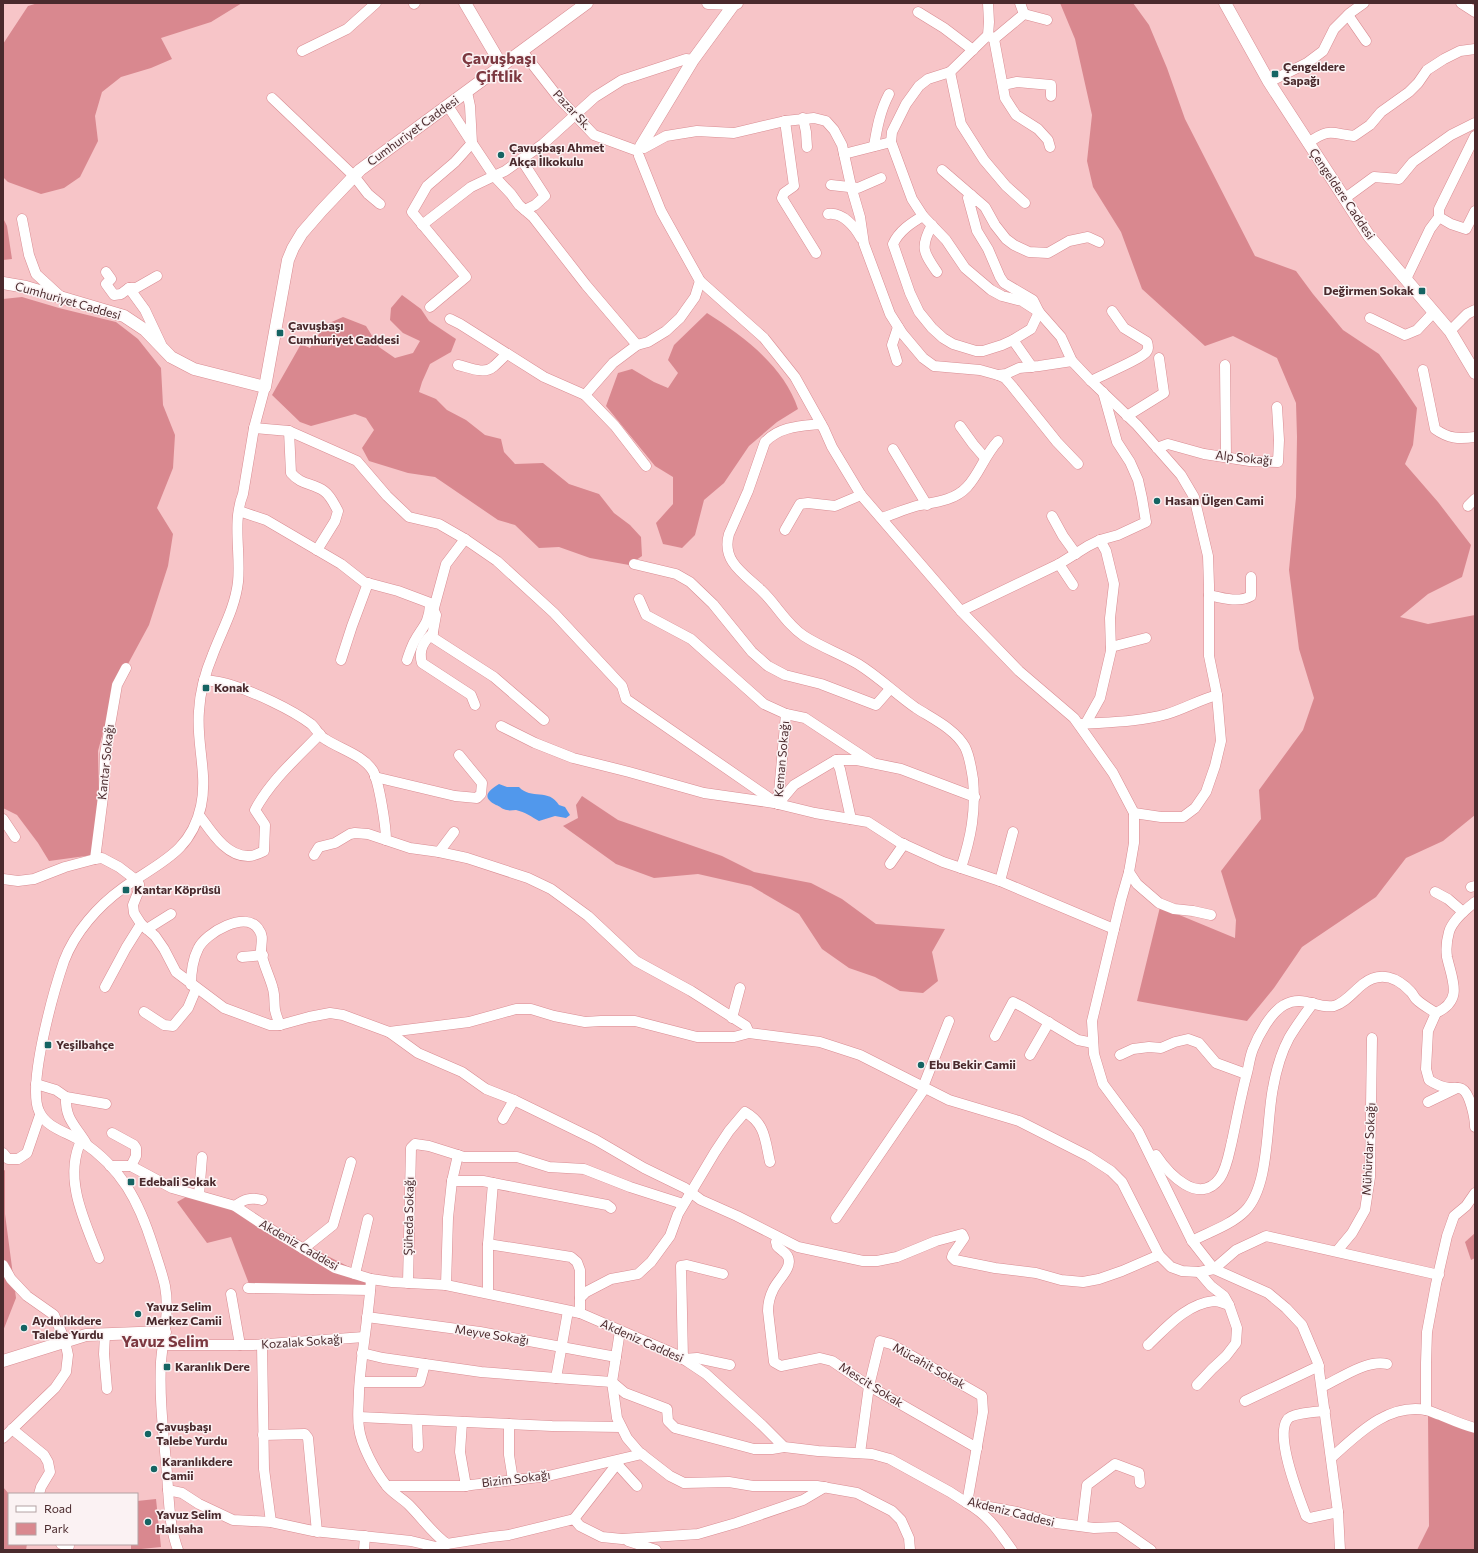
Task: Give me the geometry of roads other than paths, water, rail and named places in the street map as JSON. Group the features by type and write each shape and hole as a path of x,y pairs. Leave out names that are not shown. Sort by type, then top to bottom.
{"main road":[{"path":"465,3 502,66"},
{"path":"708,3 735,4"},
{"name":"Çengeldere Caddesi","path":"1225,3 1269,82 1369,236 1450,331 1475,372"},
{"name":"Cumhuriyet Caddesi","path":"3,283 63,298 124,316 145,330 171,357 194,369 262,386 288,260 297,240 322,210 360,170 585,4"},
{"path":"640,150 693,60 735,4"},
{"path":"3,1361 33,1353 86,1335 165,1332"}],"street":[{"path":"302,51 347,29 376,3"},
{"path":"988,3 991,37 1005,98 1016,115 1038,129 1048,140 1050,147"},
{"path":"1020,3 1024,14"},
{"path":"1461,3 1475,12"},
{"path":"1269,82 1307,63 1323,51 1334,29 1359,5"},
{"path":"918,12 944,28 973,50"},
{"path":"1047,20 1024,14 973,50 950,72 928,79 919,86 906,104 892,132 891,142 912,198 923,216 946,240 965,268 991,290 1002,296 1022,301 1039,312 1061,337 1072,360 1157,448 1181,475 1194,497 1208,556 1209,656 1216,695 1221,741 1215,766 1206,792 1195,808 1183,816 1161,817 1134,813"},
{"path":"1348,15 1366,41"},
{"path":"1308,143 1327,133 1335,132 1354,136 1370,125 1381,112 1409,92 1418,83 1427,70 1460,51 1475,49"},
{"name":"Pazar Sk.","path":"522,51 558,97 594,135 640,150"},
{"path":"422,225 471,186 505,171 543,144 595,97 622,80 686,59 693,60"},
{"path":"950,72 962,124 984,160 1006,186 1025,204"},
{"path":"1003,85 1017,82 1051,85 1051,96"},
{"path":"430,307 466,277 412,212 427,186 455,162 472,144 470,106 467,92"},
{"path":"874,146 878,121 888,94"},
{"path":"272,98 354,176 368,194 380,204"},
{"path":"448,106 494,176 533,217 586,285 637,345"},
{"path":"803,118 807,147"},
{"path":"864,244 860,217 851,188 842,145 834,130 826,121 814,118 785,120 734,133 697,131 666,136 640,150 661,211 700,281 764,338 795,377 832,447 862,495 961,610 1019,671 1082,724 1113,773 1134,813 1134,843 1129,872 1092,1021 1093,1044 1094,1054 1103,1084 1163,1166 1179,1182 1188,1187 1200,1189 1210,1187 1220,1178 1225,1169 1252,1049 1273,1015 1283,1005 1296,1000 1328,1006 1341,1003 1365,983 1373,978 1382,976 1395,980 1403,985 1416,1000 1436,1013"},
{"path":"785,120 794,186 784,193 782,198 816,253"},
{"path":"1344,199 1374,177 1399,179 1413,162 1451,135 1475,123"},
{"path":"1406,279 1430,229 1439,217 1439,209 1475,136"},
{"path":"844,154 891,142"},
{"path":"521,159 545,196 535,205 525,210"},
{"path":"942,170 985,208 995,225 1006,239 1014,245 1029,252 1048,253 1070,241 1088,237 1099,242"},
{"path":"831,185 858,188 881,178"},
{"path":"923,216 909,225 896,237 893,244 910,293 924,319 943,338 953,344 976,351 982,351 1014,340 1031,329 1039,312 1034,300 1004,283 1000,277 988,249 977,231 968,198 971,195"},
{"path":"1439,217 1451,224 1466,229 1475,211"},
{"path":"828,214 834,214 852,224 864,244 890,314 898,327 923,358 934,366 980,370 1006,378 1057,442 1078,464"},
{"path":"22,219 29,255 36,274 53,291 63,298"},
{"path":"932,225 924,238 924,248 930,262 937,272"},
{"path":"106,272 111,279 106,284 114,295 121,294 129,288 136,288 157,276"},
{"path":"585,395 613,363 637,345 648,342 666,331 680,318 695,297 700,281"},
{"path":"129,288 145,310 164,351"},
{"path":"1450,331 1467,314 1475,310"},
{"path":"1091,381 1135,359 1147,352 1148,349 1147,342 1124,328 1112,311"},
{"path":"1370,318 1405,335 1417,330 1434,312"},
{"path":"450,319 544,376 585,395 615,426 646,466"},
{"path":"897,361 892,345 898,327"},
{"path":"1014,340 1032,367"},
{"path":"458,365 485,372 492,368 507,354"},
{"path":"1127,416 1164,393 1159,358"},
{"path":"998,375 1006,374 1019,368 1072,360"},
{"path":"1225,365 1226,457"},
{"path":"1423,370 1435,429 1445,436 1463,439 1475,438"},
{"path":"239,507 243,494 262,386"},
{"path":"178,1550 172,1528 168,1490 160,1378 167,1317 166,1290 146,1225 139,1206 129,1189 110,1166 84,1144 53,1126 40,1115 36,1102 36,1084 46,1028 65,960 84,925 105,903 125,887 174,854 188,837 199,815 204,783 198,731 198,713 204,680 213,653 232,610 237,592 239,568 239,507 237,494 247,432 262,386"},
{"path":"961,610 1060,564 1100,540 1118,536 1146,522 1138,480 1130,462 1117,442 1103,392"},
{"name":"Alp Sokağı","path":"1157,448 1168,444 1204,454 1250,461 1278,462 1277,407"},
{"path":"821,424 787,428 770,437 765,442 748,490 729,534 727,549 732,562 737,568 770,600 797,631 811,640 857,663 872,673 890,689 959,738 969,757 975,797 972,828 962,868"},
{"path":"960,426 985,458"},
{"path":"254,428 289,431 357,461 387,496 409,517 439,524 465,539 497,561 554,613 622,686 626,698 778,804"},
{"path":"289,431 291,473 297,480 324,491 332,500 338,512 338,516 317,550"},
{"path":"882,518 919,506 946,500 963,491 972,481 985,458 998,441"},
{"path":"893,449 928,505"},
{"path":"785,530 800,504 808,503 835,506 862,495"},
{"path":"239,507 266,520 341,564 364,582 405,593 432,605 436,615 432,637 494,677 544,720"},
{"path":"1052,516 1076,554"},
{"path":"407,660 413,643 430,616 432,605 446,564 465,539"},
{"path":"1082,724 1100,698 1111,647 1110,618 1114,584 1106,550 1100,540"},
{"path":"634,564 667,571 690,582 712,604 752,652 760,660 777,671 821,684 876,705 890,689"},
{"path":"1060,564 1073,586"},
{"path":"1209,595 1228,599 1248,598 1251,596 1251,577"},
{"path":"341,660 368,583"},
{"path":"639,599 646,615 691,639 764,704 786,714 805,718 873,763"},
{"path":"433,633 424,641 420,655 422,663 471,695 474,705"},
{"path":"1111,647 1146,638"},
{"name":"Kantar Sokağı","path":"95,859 104,789 105,754 117,685 126,668"},
{"path":"204,680 230,685 253,693 295,714 312,724 323,738 365,761 373,772 380,793 386,830 386,840"},
{"path":"1082,724 1134,720 1167,714 1216,695"},
{"name":"Keman Sokağı","path":"778,804 786,714"},
{"path":"501,726 535,743 573,758 704,793 778,804 815,813 868,822 904,844 943,862 1000,881 1114,930"},
{"path":"199,815 214,836 235,854 250,856 264,851 265,825 255,810 264,795 282,773 320,734"},
{"path":"375,777 455,796 477,798 481,794 482,783 459,755"},
{"path":"778,804 794,785 836,760 857,760 902,769 975,797"},
{"path":"836,760 840,769 850,819"},
{"path":"3,819 15,838"},
{"path":"439,852 454,832"},
{"path":"1000,881 1012,832"},
{"path":"314,855 319,847 335,843 355,833 368,834 410,848 454,854 528,878 551,889 588,916 636,961 690,991 746,1026 749,1033"},
{"path":"890,864 904,844"},
{"path":"3,879 18,881 34,879 65,867 102,858 119,867 136,880 139,887 134,901 134,913 144,926 155,936 164,949 176,972 224,1008 270,1025 280,1025 330,1013 343,1015 389,1032 418,1053 462,1072 486,1089 514,1100 596,1140 644,1168 685,1188 701,1200 737,1216 778,1238 806,1249 870,1262 897,1256 936,1240 962,1234 964,1238 952,1257 955,1260 994,1268 1036,1273 1071,1282 1083,1282 1099,1279 1159,1255"},
{"path":"1129,872 1137,884 1159,903 1174,909 1193,910 1211,914"},
{"path":"1435,892 1448,899 1463,912"},
{"path":"1475,902 1463,912 1449,931 1447,955 1454,985 1453,998 1446,1008 1436,1013 1428,1032 1426,1069 1428,1080 1441,1086 1462,1089 1466,1094 1475,1120 1475,1127"},
{"path":"105,987 126,948 144,926 170,914"},
{"path":"144,1012 164,1025 173,1026 188,1008 194,987 194,961 198,948 209,935 220,928 233,923 245,922 254,924 259,928 261,933 263,955 274,991 275,1010 280,1025"},
{"path":"242,957 263,955"},
{"path":"732,1018 740,988"},
{"path":"995,1036 1012,1002 1078,1040 1093,1044"},
{"path":"1192,1241 1233,1220 1246,1211 1256,1195 1265,1166 1267,1132 1273,1088 1281,1057 1288,1039 1313,1002"},
{"path":"389,1032 469,1022 516,1009 531,1009 554,1016 585,1022 635,1021 697,1037 734,1037 749,1033 820,1042 860,1055 949,1100 1019,1121 1100,1163 1122,1182 1159,1255 1171,1267 1182,1271 1199,1272 1214,1269 1236,1250 1266,1236 1439,1275"},
{"path":"836,1218 924,1088 949,1021"},
{"path":"1030,1054 1049,1022"},
{"name":"Mühürdar Sokağı","path":"1337,1251 1352,1232 1365,1210 1370,1177 1372,1038"},
{"path":"1120,1055 1133,1049 1149,1047 1161,1048 1188,1039 1199,1043 1216,1063 1246,1074"},
{"path":"36,1084 56,1090 66,1097 106,1104"},
{"path":"1428,1102 1457,1088"},
{"path":"66,1097 65,1109 84,1144"},
{"path":"503,1119 514,1100"},
{"path":"580,1298 586,1292 611,1279 638,1274 651,1262 670,1236 678,1214 690,1192 729,1131 745,1112 755,1118 760,1125 770,1162"},
{"path":"6,1156 18,1159 27,1153 40,1115"},
{"path":"1138,1131 1192,1241 1214,1269 1268,1293 1286,1308 1302,1325 1319,1366 1338,1512 1340,1550"},
{"path":"110,1166 131,1166 136,1156 136,1148 134,1145 112,1133"},
{"path":"84,1144 76,1152 75,1182 78,1204 99,1258"},
{"name":"Şüheda Sokağı","path":"408,1283 411,1148 413,1145 417,1144 458,1155"},
{"path":"446,1285 448,1218 452,1181 458,1155 470,1157 518,1157 549,1167 584,1169 630,1187 683,1204"},
{"path":"199,1195 202,1157"},
{"path":"303,1249 332,1225 351,1162"},
{"name":"Akdeniz Caddesi","path":"131,1166 172,1188 235,1206 262,1224 336,1268 371,1279 446,1285 580,1313 683,1359 706,1374 784,1447 818,1451 872,1454 890,1459 967,1503 1017,1512 1056,1523 1094,1528 1118,1527 1151,1550"},
{"path":"452,1181 482,1181 607,1205 610,1208"},
{"path":"488,1293 488,1244 493,1183"},
{"path":"1426,1410 1427,1332 1447,1236 1454,1216 1466,1206 1475,1193"},
{"path":"235,1206 241,1201 253,1198 262,1200"},
{"path":"355,1274 368,1219"},
{"name":"Mescit Sokak","path":"778,1238 776,1242 777,1246 786,1254 789,1260 785,1272 772,1290 768,1304 774,1362 781,1366 820,1358 837,1363 869,1386 977,1448"},
{"path":"488,1244 571,1257 577,1262 580,1270 580,1313"},
{"path":"3,1265 11,1279 27,1296 54,1315 65,1342 68,1355 66,1372 55,1388 3,1438"},
{"path":"723,1274 687,1265 681,1266 683,1359 697,1358 730,1365"},
{"path":"1197,1385 1212,1368 1226,1356 1236,1343 1237,1328 1229,1305 1224,1296 1211,1286 1199,1272"},
{"path":"371,1279 368,1318 362,1352 358,1427 374,1467 387,1486 402,1498 420,1516 436,1536 442,1547"},
{"path":"248,1288 370,1290"},
{"path":"231,1294 240,1345"},
{"path":"1148,1345 1174,1320 1195,1307 1215,1301 1229,1305"},
{"path":"556,1378 568,1311"},
{"name":"Meyve Sokağı","path":"368,1318 480,1332 616,1357"},
{"path":"620,1331 612,1382 617,1418 627,1438 642,1454 670,1476 684,1483 729,1482 753,1486 825,1487 857,1493 892,1511 901,1520 910,1538 910,1550"},
{"path":"106,1334 104,1354 107,1389"},
{"name":"Kozalak Sokağı","path":"163,1345 240,1345 364,1337"},
{"name":"Mücahit Sokak","path":"860,1453 869,1386 880,1341 891,1344 982,1396 983,1412 967,1503"},
{"path":"262,1344 264,1468 271,1522"},
{"path":"362,1352 383,1358 481,1372 612,1382 625,1393 667,1409 668,1421 675,1428 754,1449 784,1447"},
{"path":"1322,1387 1364,1367 1379,1362 1387,1364"},
{"path":"360,1382 420,1382 425,1364"},
{"path":"1245,1401 1319,1366"},
{"path":"1330,1458 1369,1426 1383,1417 1395,1412 1426,1410 1475,1428"},
{"path":"1325,1411 1293,1416 1287,1420 1284,1428 1287,1461 1306,1516 1310,1518 1338,1512"},
{"path":"359,1417 509,1424 621,1427"},
{"path":"417,1420 418,1447"},
{"path":"462,1422 460,1452 466,1486"},
{"path":"509,1424 509,1455 513,1480"},
{"path":"12,1429 44,1456 48,1462 50,1472 39,1493"},
{"path":"263,1435 305,1434 308,1438 317,1532"},
{"name":"Bizim Sokağı","path":"387,1486 466,1486 548,1476 619,1462 642,1454"},
{"path":"168,1490 182,1494 233,1520 271,1522 317,1532 365,1536 442,1547 508,1535 574,1519 619,1462 637,1486"},
{"path":"1082,1526 1087,1485 1115,1464 1139,1473 1140,1483"},
{"path":"574,1519 580,1526 602,1537 622,1539 698,1534 736,1524 803,1500 825,1487"},
{"path":"967,1503 982,1511 994,1524 1012,1550"},
{"path":"364,1550 365,1536"},
{"path":"622,1539 656,1550"}],"water":[{"path":"499,784 507,787 519,787 529,793 550,797 559,805 565,807 570,815 566,818 555,816 539,821 519,811 504,809 491,802 487,797 489,792"}],"place":[{"name":"Çengeldere Sapağı","path":"1275,74"},
{"name":"Çavuşbaşı Ahmet Akça İlkokulu","path":"501,155"},
{"name":"Değirmen Sokak","path":"1422,291"},
{"name":"Çavuşbaşı Cumhuriyet Caddesi","path":"280,333"},
{"name":"Hasan Ülgen Cami","path":"1157,501"},
{"name":"Konak","path":"206,688"},
{"name":"Kantar Köprüsü","path":"126,890"},
{"name":"Yeşilbahçe","path":"48,1045"},
{"name":"Ebu Bekir Camii","path":"921,1065"},
{"name":"Edebali Sokak","path":"131,1182"},
{"name":"Yavuz Selim Merkez Camii","path":"138,1314"},
{"name":"Aydınlıkdere Talebe Yurdu","path":"24,1328"},
{"name":"Karanlık Dere","path":"167,1367"},
{"name":"Çavuşbaşı Talebe Yurdu","path":"148,1434"},
{"name":"Karanlıkdere Camii","path":"154,1469"},
{"name":"Yavuz Selim Halısaha","path":"148,1522"}],"district":[{"name":"Çavuşbaşı Çiftlik","path":"499,67"},
{"name":"Yavuz Selim","path":"165,1341"}]}
